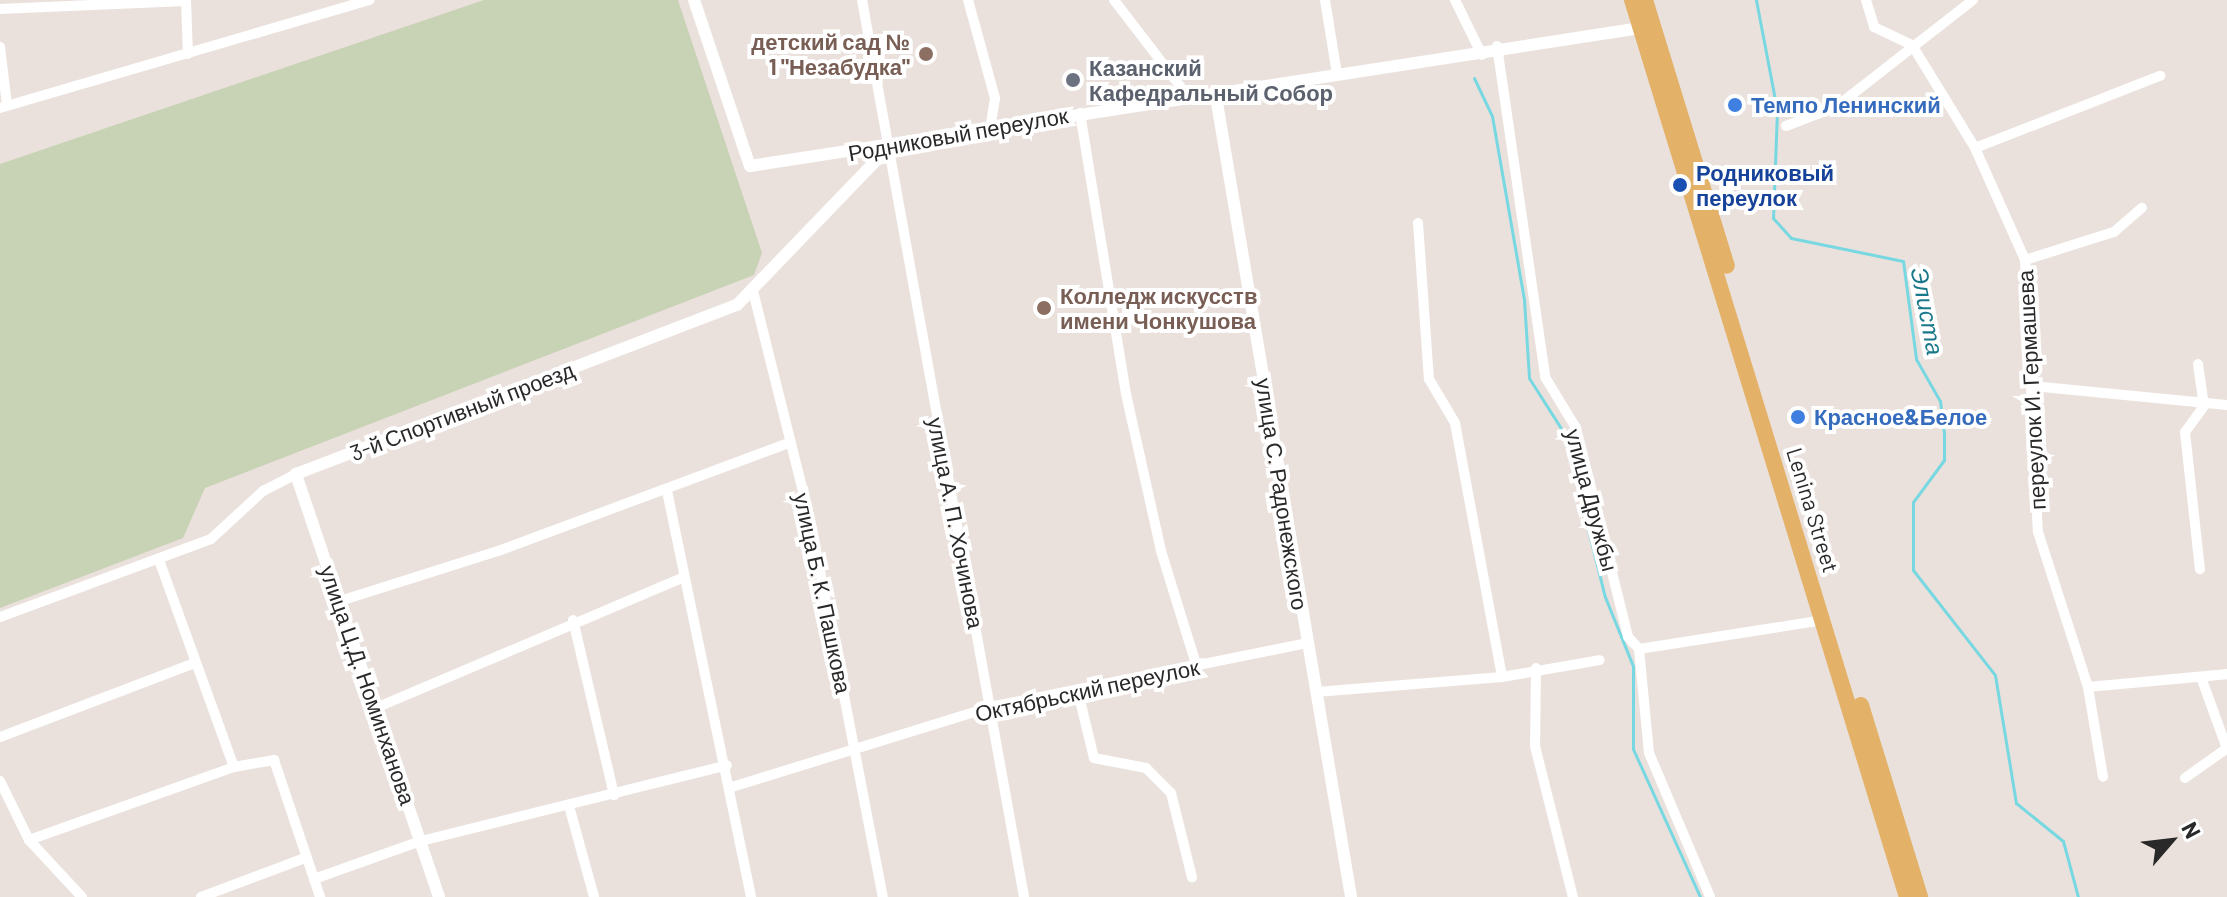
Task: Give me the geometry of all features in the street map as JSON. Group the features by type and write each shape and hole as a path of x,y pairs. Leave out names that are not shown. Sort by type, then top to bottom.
{"main road":[{"name":"Lenina Street","path":"1632,0 1646,26 1920,897"},
{"name":"Lenina Street","path":"1645,0 1646,26 1907,897"}],"street":[{"path":"0,9 186,0 188,54"},
{"path":"0,47 3,107 188,54 347,3 370,0"},
{"name":"Родниковый переулок","path":"694,0 750,166 886,150 990,128 1187,95 1482,55 1497,46 1646,26"},
{"name":"улица А. П. Хочинова","path":"862,0 886,150 1024,897"},
{"path":"968,0 995,98 990,128"},
{"path":"1114,0 1187,95"},
{"path":"1325,0 1337,74"},
{"path":"1455,0 1482,55"},
{"path":"1866,0 1874,27 1912,45"},
{"path":"1786,126 1836,107 1973,0"},
{"name":"переулок И. Гермашева","path":"1912,45 1975,148 2025,260 2038,532 2088,687 2103,777"},
{"name":"улица Дружбы","path":"1497,46 1545,377 1576,428 1628,637 1639,649 1649,753 1710,897"},
{"path":"1975,148 2160,76"},
{"name":"улица С. Радонежского","path":"1215,91 1351,897"},
{"path":"1080,113 1126,394 1161,551 1197,667"},
{"name":"3-й Спортивный проезд","path":"0,617 211,539 263,491 296,474 737,305 886,150"},
{"path":"2025,260 2114,232 2142,208"},
{"path":"1418,223 1429,379 1455,423 1502,677"},
{"name":"улица Б. К. Пашкова","path":"753,291 791,442 883,897"},
{"path":"2198,364 2204,406 2185,432 2200,569"},
{"path":"2032,386 2204,406 2227,405"},
{"path":"340,601 667,491 791,442"},
{"name":"улица Ц.Д. Номинханова","path":"296,474 378,707 439,897"},
{"path":"667,491 732,787 751,897"},
{"path":"159,560 234,767"},
{"path":"378,707 573,620 685,577"},
{"path":"573,620 614,795"},
{"path":"1639,649 1825,620"},
{"name":"Октябрьский переулок","path":"732,787 990,707 1078,692 1307,643"},
{"path":"1316,692 1502,677 1536,668 1600,660"},
{"path":"0,737 195,663"},
{"path":"1536,668 1535,746 1573,897"},
{"path":"2088,687 2227,674"},
{"path":"2185,778 2226,749 2201,677"},
{"path":"1078,692 1094,758 1146,768 1171,793 1192,877"},
{"path":"29,840 234,767 274,760 320,897"},
{"path":"314,879 421,841 727,765"},
{"path":"0,781 29,840 82,897"},
{"path":"569,806 594,897"},
{"path":"201,897 305,858"}],"green space":[{"path":"484,0 678,0 762,253 754,275 205,488 183,538 0,608 0,164"}],"waterway":[{"name":"Элиста","path":"1756,0 1777,110 1773,218 1791,238 1903,261 1916,359 1940,401 1944,434 1944,460 1913,502 1913,570 1995,675 2016,803 2063,841 2078,897"},
{"path":"1474,78 1492,116 1524,300 1529,378 1564,433 1605,597 1633,666 1633,749 1700,897"}],"place":[{"name":"детский сад № 1 \"Незабудка\"","path":"926,54"},
{"name":"Казанский Кафедральный Собор","path":"1073,80"},
{"name":"Темпо Ленинский","path":"1735,105"},
{"name":"Родниковый переулок","path":"1680,185"},
{"name":"Колледж искусств имени Чонкушова","path":"1044,308"},
{"name":"Красное&Белое","path":"1798,417"}]}
